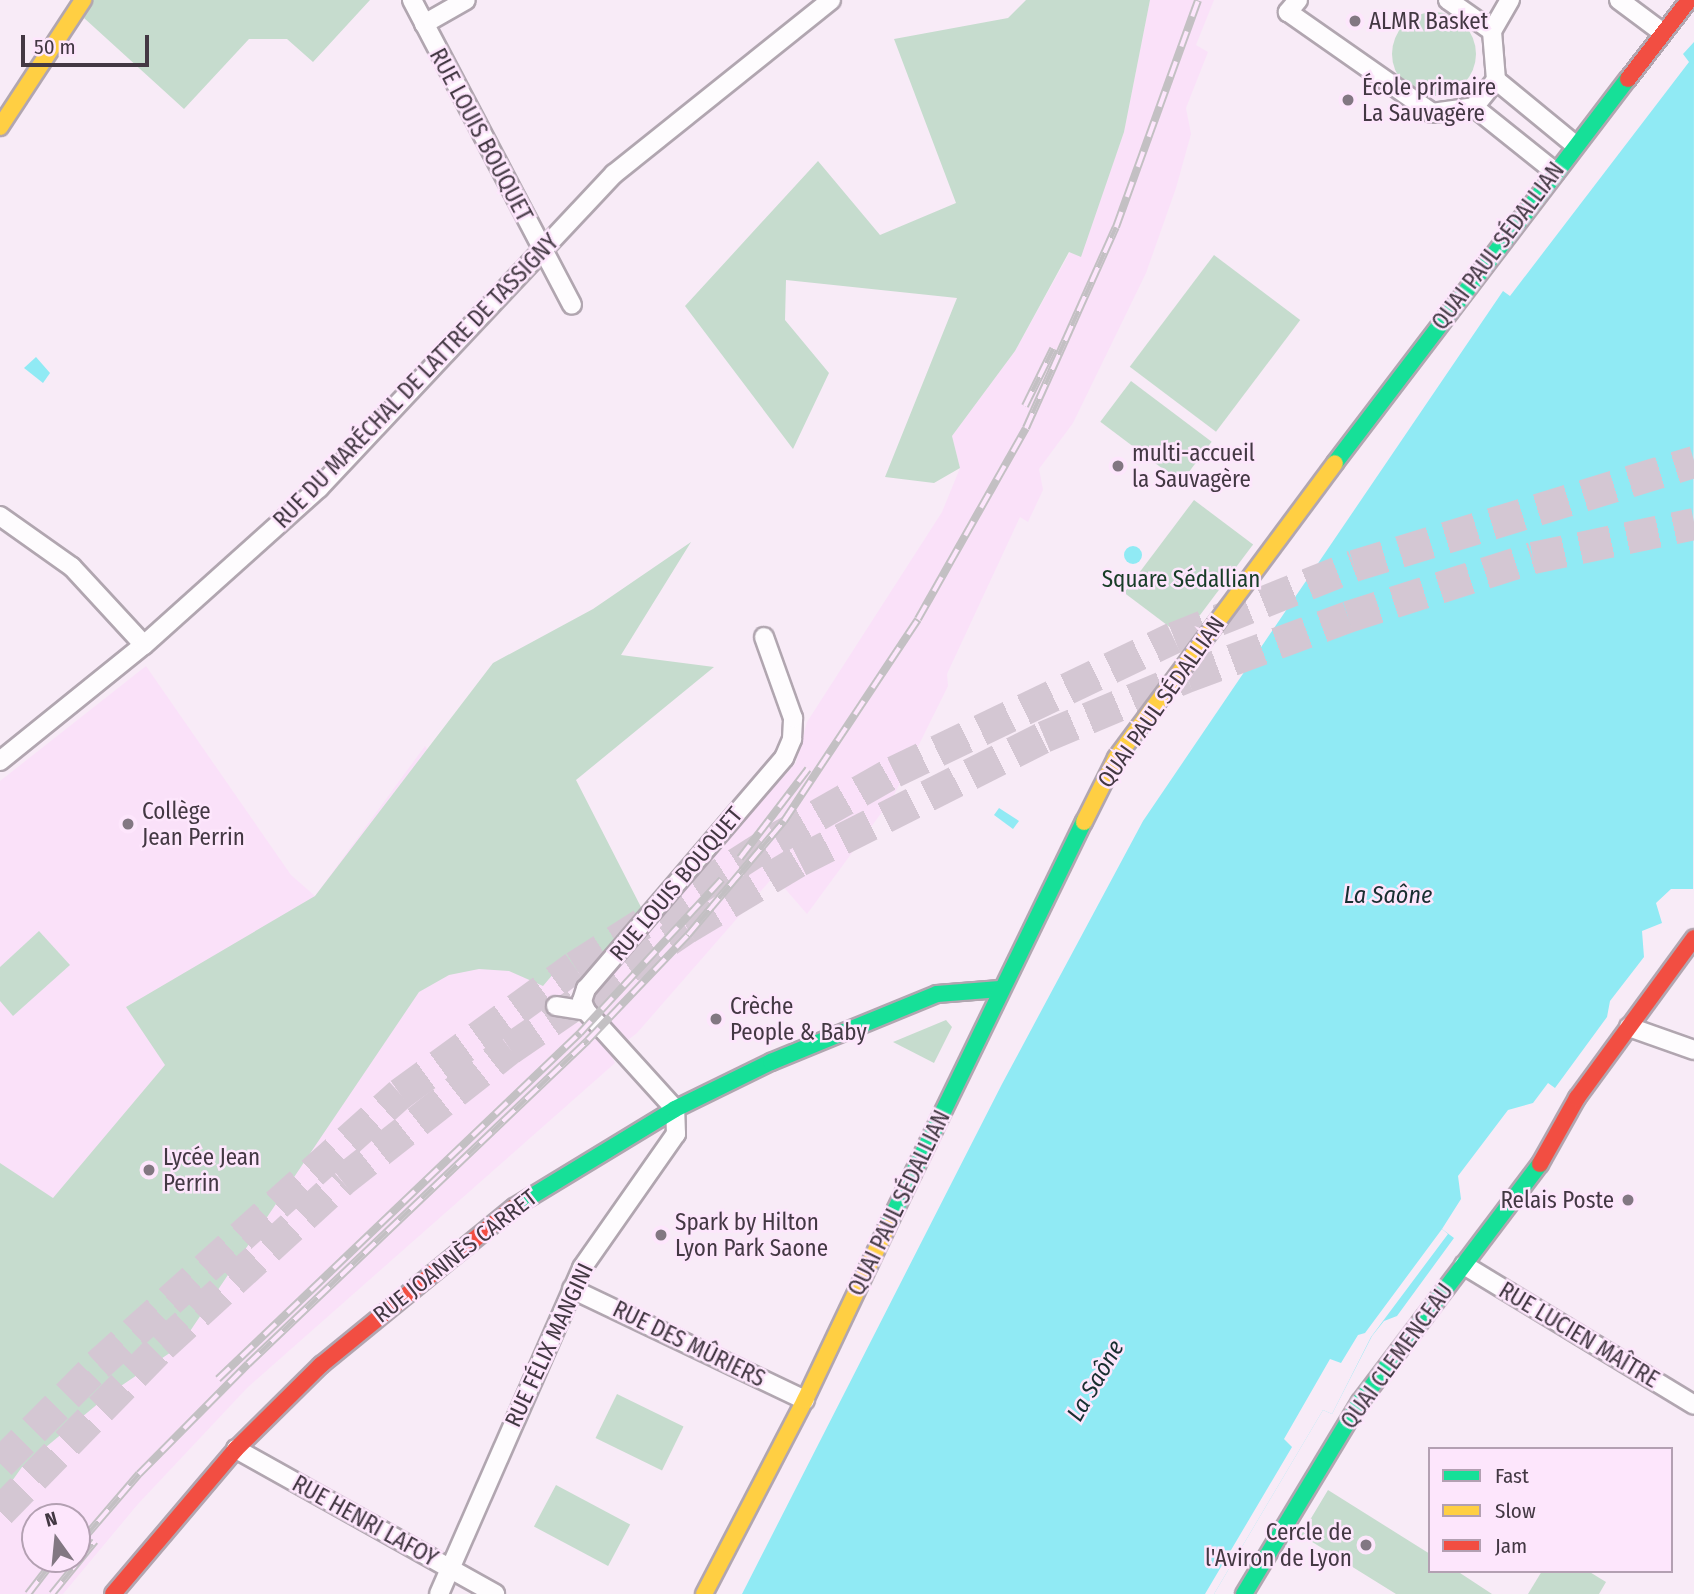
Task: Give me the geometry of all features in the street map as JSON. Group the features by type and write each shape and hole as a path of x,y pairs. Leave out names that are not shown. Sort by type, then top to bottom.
{"main road":[{"path":"0,127 46,63 83,0"},
{"name":"QUAI PAUL SÉDALLIAN","path":"704,1594 805,1400 1000,989 1116,758 1575,145 1689,0"},
{"name":"QUAI CLEMENCEAU","path":"1244,1594 1360,1402 1565,1127 1588,1106 1694,938"},
{"name":"QUAI CLEMENCEAU","path":"1636,1029 1694,962"},
{"name":"RUE JOANNÈS CARRET","path":"113,1594 236,1449 321,1365 498,1217 674,1109 771,1062 951,992 1000,989"},
{"path":"951,992 986,1019"}],"street":[{"name":"RUE LOUIS BOUQUET","path":"412,0 572,305"},
{"path":"424,24 466,0"},
{"name":"RUE DU MARÉCHAL DE LATTRE DE TASSIGNY","path":"0,761 144,645 319,488 544,252 614,174 831,0"},
{"path":"1298,0 1288,12 1432,113 1474,107 1496,80 1492,31 1510,0"},
{"path":"1448,0 1492,31"},
{"path":"1619,0 1662,32"},
{"path":"1496,80 1575,145"},
{"path":"1474,107 1555,172"},
{"path":"0,516 72,567 144,645"},
{"name":"RUE LOUIS BOUQUET","path":"586,1011 582,1001 586,989 784,758 792,739 793,718 764,637"},
{"path":"556,1006 586,1011 674,1109"},
{"path":"1636,1029 1694,1050"},
{"name":"RUE FÉLIX MANGINI","path":"439,1594 572,1289 616,1215 671,1144 677,1122 674,1109"},
{"name":"RUE LUCIEN MAÎTRE","path":"1464,1265 1694,1405"},
{"name":"RUE DES MÛRIERS","path":"572,1289 805,1400"},
{"name":"RUE HENRI LAFOY","path":"236,1449 495,1594"}],"shaded area":[{"path":"1150,0 1214,0 1196,45 1208,52 1186,108 1191,134 1176,188 1146,273 1073,423 1039,469 1043,490 1028,522 1020,517 947,674 948,686 893,797 807,914 774,876 637,1033 628,1040 612,1029 603,1039 615,1063 248,1387 138,1504 91,1560 91,1503 21,1503 21,1573 80,1573 63,1594 0,1594 0,781 146,666 291,875 315,896 425,746 591,969 549,1014 558,1022 580,1023 595,1008 594,994 653,921 796,763 807,722 942,512 960,468 952,436 1015,351 1070,252 1080,256 1124,132"}],"green space":[{"path":"92,0 370,0 313,62 287,39 249,39 184,109 84,18"},
{"path":"1026,0 1150,0 1124,132 1081,257 1069,252 1015,351 952,436 960,468 934,483 885,477 957,298 786,280 785,320 829,373 793,449 685,306 818,161 880,235 956,203 894,39 1008,18"},
{"path":"1434,12 1450,15 1464,24 1473,38 1476,54 1473,70 1464,84 1450,93 1434,96 1418,93 1404,84 1395,70 1392,54 1395,38 1404,24 1418,15"},
{"path":"1214,255 1300,320 1216,432 1130,367"},
{"path":"1131,381 1212,442 1181,483 1100,422"},
{"name":"Square Sédallian","path":"1194,500 1253,545 1183,637 1124,593"},
{"name":"Lycée Jean Perrin","path":"691,542 621,655 714,667 576,780 643,911 584,977 565,960 543,986 509,971 479,969 449,975 419,992 180,1346 112,1392 22,1467 0,1498 0,1163 53,1198 165,1065 126,1007 315,896 493,663 593,609"},
{"path":"39,931 70,965 13,1016 0,1001 0,967"},
{"path":"946,1020 952,1027 934,1063 893,1042"},
{"path":"617,1394 684,1426 662,1470 596,1438"},
{"path":"556,1485 630,1524 608,1566 534,1526"},
{"name":"Cercle de l'Aviron de Lyon","path":"1328,1490 1428,1553 1428,1573 1460,1573 1492,1594 1396,1594 1301,1535"},
{"path":"1541,1573 1591,1573 1606,1582 1599,1594 1528,1594"}],"water":[{"name":"La Saône","path":"1694,42 1693,889 1671,889 1656,903 1662,923 1642,931 1644,957 1610,1001 1607,1017 1555,1088 1548,1083 1533,1103 1508,1110 1458,1176 1461,1199 1442,1229 1454,1238 1397,1316 1384,1321 1372,1336 1332,1414 1323,1410 1214,1594 742,1594 1002,1084 1143,821 1503,291 1510,296 1689,62 1683,54"},
{"path":"36,357 50,373 43,383 24,368"},
{"path":"1133,546 1139,549 1142,555 1139,561 1133,564 1127,561 1124,555 1127,549"},
{"path":"999,808 1019,821 1013,829 994,815"}],"pier":[{"path":"1442,1229 1448,1234 1371,1337 1332,1414 1323,1410 1214,1594 1205,1594 1292,1447 1284,1439 1330,1359 1341,1363 1358,1335 1365,1333"}],"tunnel":[{"path":"0,1464 98,1365 400,1094 575,967 776,839 894,772 1174,638 1354,566 1694,462"},
{"path":"0,1512 162,1346 342,1181 510,1049 687,928 799,861 1044,737 1187,677 1348,617 1533,558 1694,524"}],"railway":[{"path":"91,1530 139,1474 248,1364 588,1040 688,935 784,821 918,619 1026,428 1116,227 1198,0"},
{"path":"1025,406 1053,349"},
{"path":"740,858 808,769"},
{"path":"218,1379 580,1033 722,879"},
{"path":"52,1594 95,1541"},
{"path":"28,1594 44,1573"}],"traffic: fast":[{"path":"1335,463 1628,79"},
{"path":"887,1227 1084,822"},
{"path":"514,1207 675,1109 771,1062 937,994 1000,989"},
{"path":"1244,1594 1360,1402 1540,1164"}],"traffic: slow":[{"path":"0,127 83,0"},
{"path":"1084,822 1116,758 1335,463"},
{"path":"704,1594 805,1400 887,1227"}],"traffic: jam":[{"path":"1628,79 1689,0"},
{"path":"1540,1164 1577,1098 1694,938"},
{"path":"113,1594 236,1449 321,1365 514,1207"}],"place":[{"name":"ALMR Basket","path":"1355,21"},
{"name":"École primaire La Sauvagère","path":"1348,100"},
{"name":"multi-accueil la Sauvagère","path":"1118,466"},
{"name":"Collège Jean Perrin","path":"128,824"},
{"name":"Crèche People & Baby","path":"716,1019"},
{"name":"Lycée Jean Perrin","path":"149,1170"},
{"name":"Relais Poste","path":"1628,1200"},
{"name":"Spark by Hilton Lyon Park Saone","path":"661,1235"},
{"name":"Cercle de l'Aviron de Lyon","path":"1366,1545"}]}
